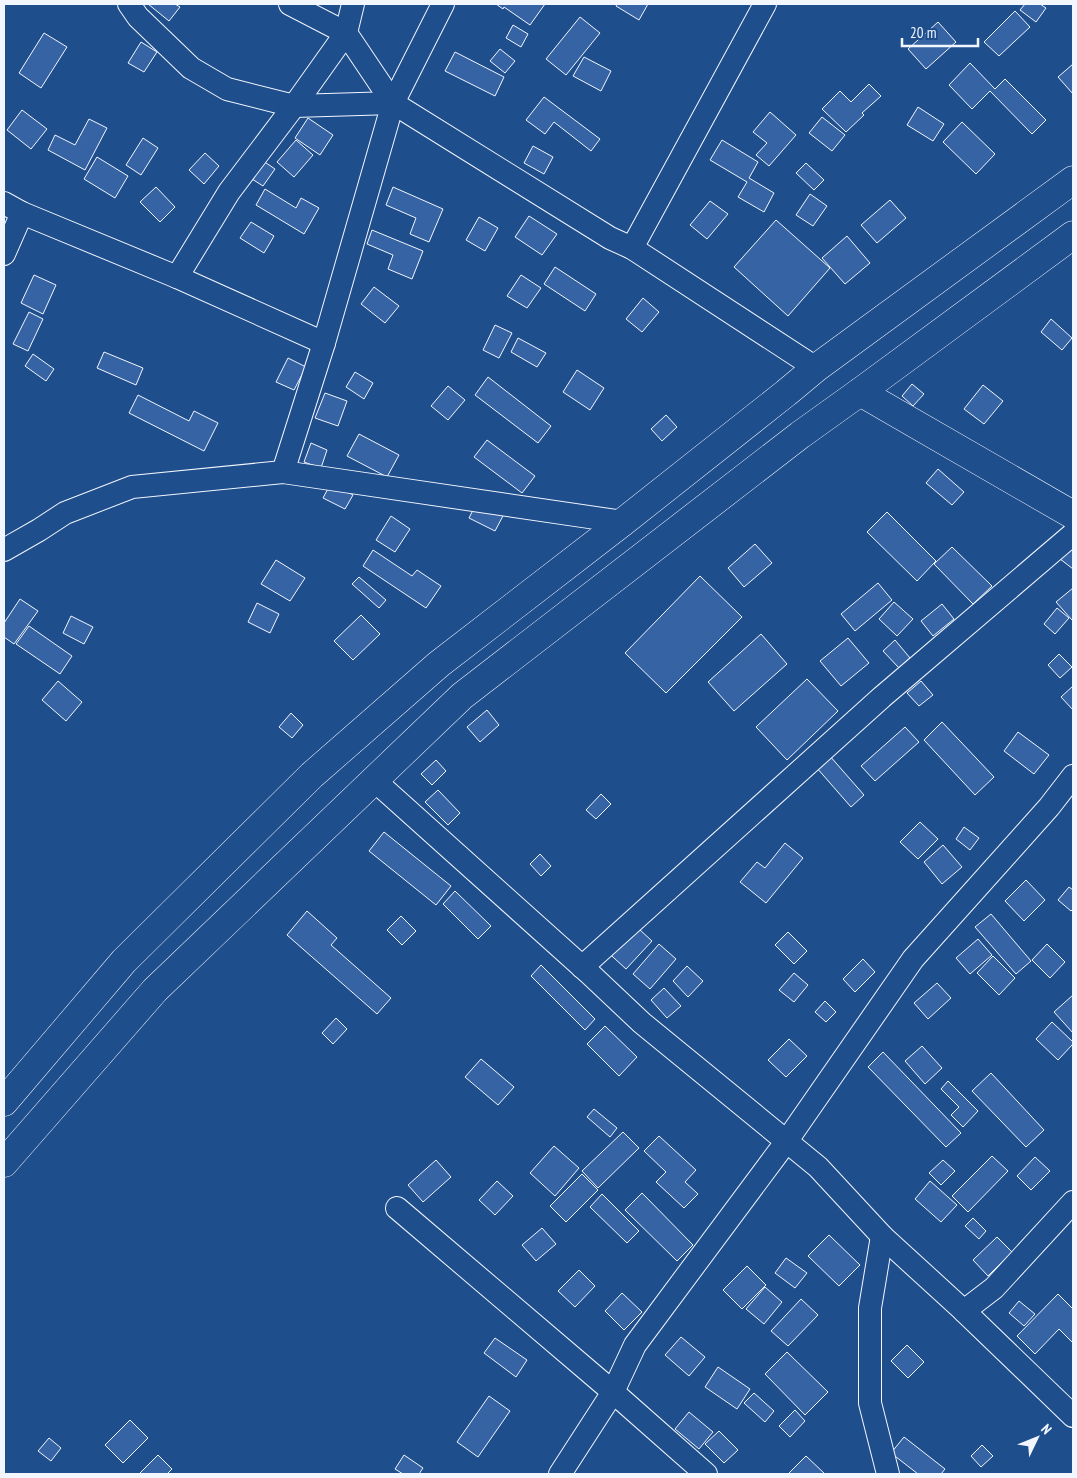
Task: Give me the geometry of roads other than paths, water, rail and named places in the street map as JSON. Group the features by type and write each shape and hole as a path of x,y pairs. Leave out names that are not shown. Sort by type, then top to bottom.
{"main road":[{"path":"4,1102 124,961 312,774 439,664 623,522 816,368 1073,180"},
{"path":"4,1163 155,990 462,696 800,434 1073,235"},
{"path":"860,392 1073,515"}],"street":[{"path":"129,4 138,17 191,68 227,89 294,106 393,103"},
{"path":"290,4 346,33 393,103 610,238 632,248 816,368"},
{"path":"177,277 228,192 294,106 346,33 353,4"},
{"path":"283,472 324,343 393,103 443,4"},
{"path":"632,248 765,4"},
{"path":"4,254 13,208 177,277 324,343"},
{"path":"4,550 65,513 132,487 283,472 623,522"},
{"path":"582,967 882,697 1073,534"},
{"path":"560,1474 613,1392 635,1345 786,1142 913,959 1049,807 1073,776"},
{"path":"374,780 642,1023 818,1167 882,1236 964,1310 1073,1416"},
{"path":"964,1310 994,1288 1073,1202"},
{"path":"397,1208 706,1474"},
{"path":"882,1236 870,1308 870,1403 888,1474"}]}
